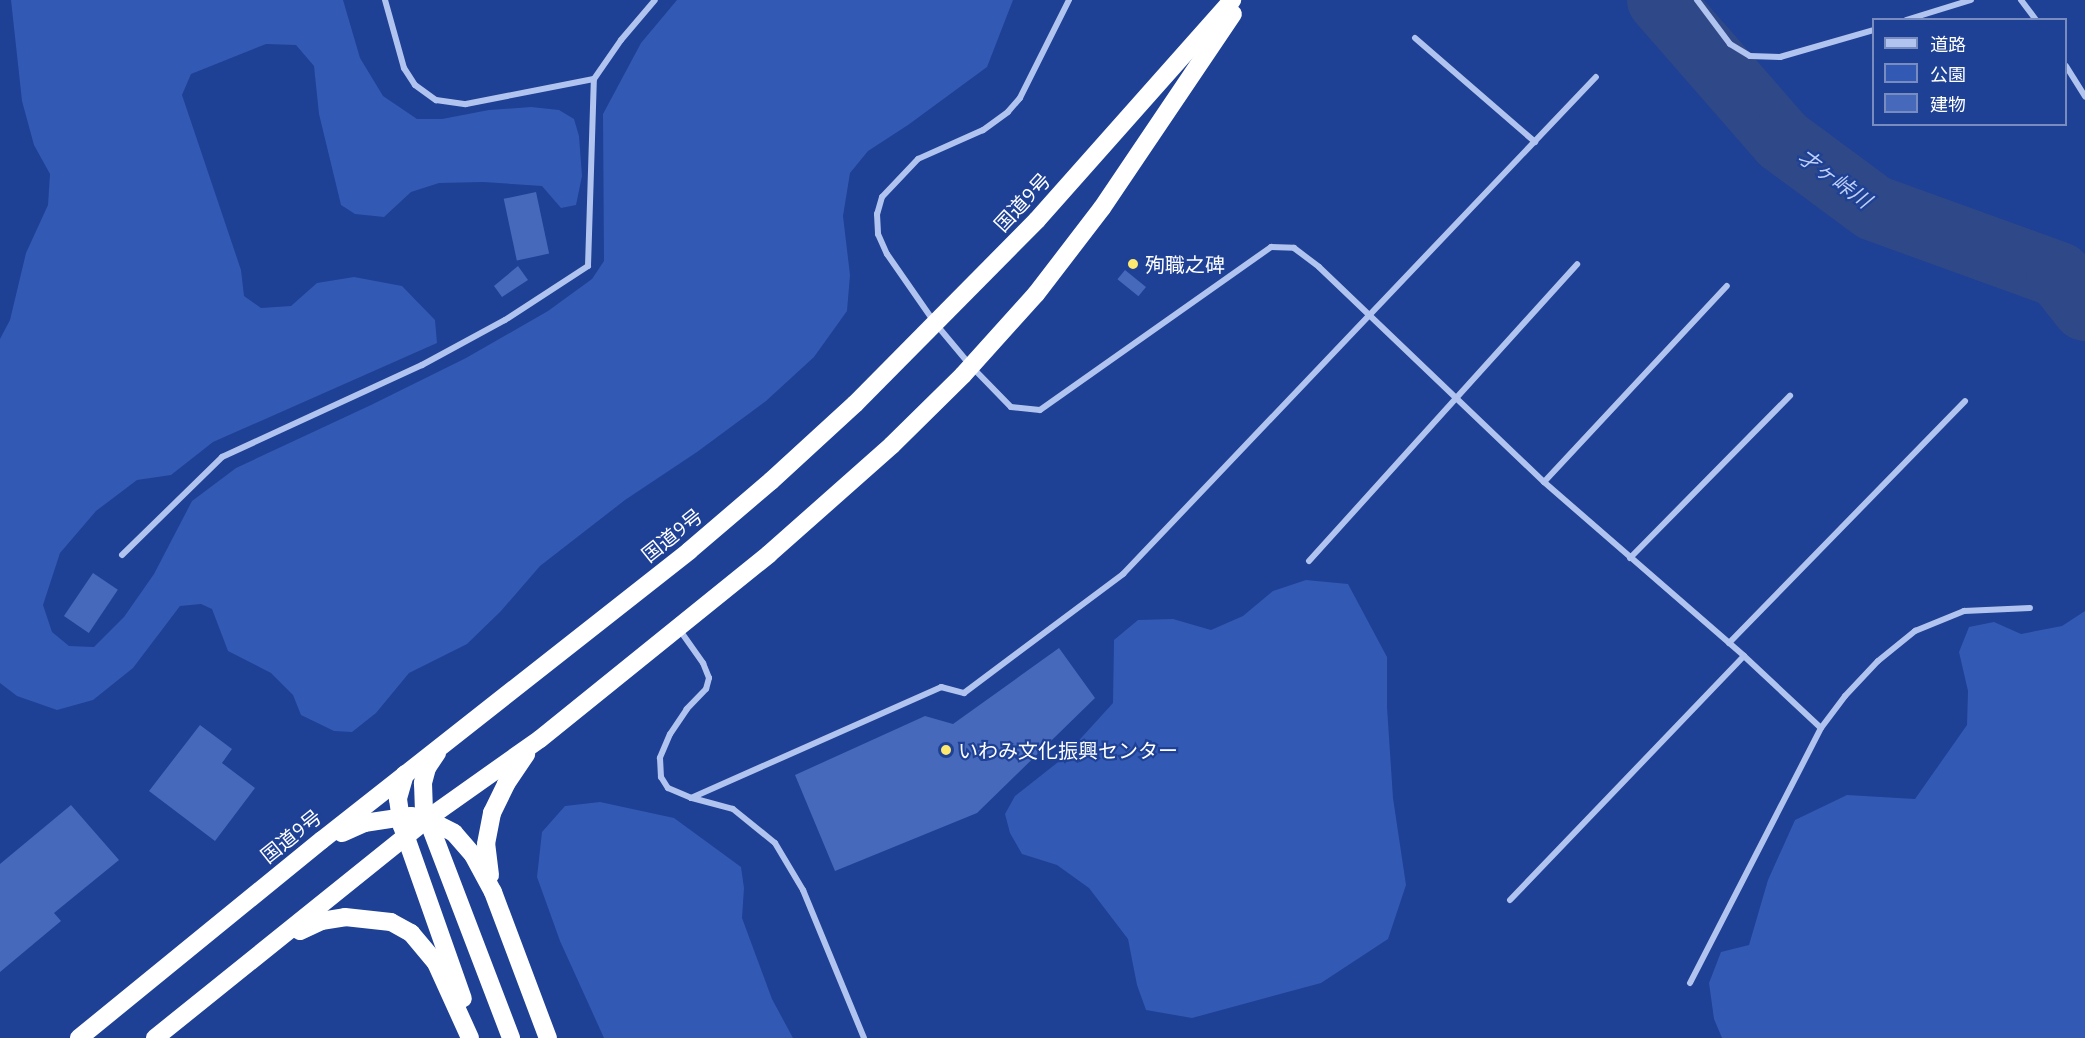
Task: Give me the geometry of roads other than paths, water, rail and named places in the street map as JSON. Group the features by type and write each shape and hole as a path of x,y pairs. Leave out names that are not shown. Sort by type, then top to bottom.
{"highway":[{"name":"国道9号","path":"79,1038 405,774 690,551 855,404 1036,220 1233,0"},
{"path":"155,1038 427,819 540,739 802,525 892,445 971,366 1036,294 1102,208 1242,0"},
{"path":"493,892 486,858 492,813 506,784 540,739"},
{"path":"443,744 427,768 423,783 422,797 427,819 511,1038"},
{"path":"405,774 398,799 399,816 476,1038"},
{"path":"280,874 348,829 364,822 399,816 427,819 454,833 483,870 514,945 548,1038"},
{"path":"264,952 321,921 345,917 391,922 411,933 436,963 470,1038"},
{"path":"514,945 561,1038"}],"street":[{"path":"385,0 404,68 415,85 436,100 466,104 594,78"},
{"path":"122,555 222,457 422,365 505,320 588,266 594,78 621,40 655,0"},
{"path":"1069,0 1020,98 1008,112 983,130 918,159 882,197 877,214 878,234 887,254 935,323 971,366 1011,407 1040,410 1271,247 1294,248 1319,267 1369,318 1544,482 1744,656 1821,728"},
{"path":"1697,0 1730,44 1750,56 1780,57 1872,31"},
{"path":"1912,18 1971,0"},
{"path":"2021,0 2034,18"},
{"path":"1415,38 1534,142"},
{"path":"2067,68 2085,96"},
{"path":"692,798 941,687 964,693 1123,574 1596,77"},
{"path":"1309,561 1577,264"},
{"path":"1544,482 1727,285"},
{"path":"1630,558 1790,396"},
{"path":"1729,643 1965,401"},
{"path":"1690,983 1821,728 1845,696 1878,661 1915,631 1964,611 2030,608"},
{"path":"677,626 703,663 709,678 706,688 687,709 670,734 660,758 661,777 668,788 692,798 733,809 775,843 803,890 864,1038"},
{"path":"1510,900 1744,656"}],"waterway":[{"name":"才ヶ峠川","path":"1660,0 1782,140 1874,208 2059,275 2085,308"}],"place":[{"name":"殉職之碑","path":"1133,264"},
{"name":"いわみ文化振興センター","path":"946,750"}]}
